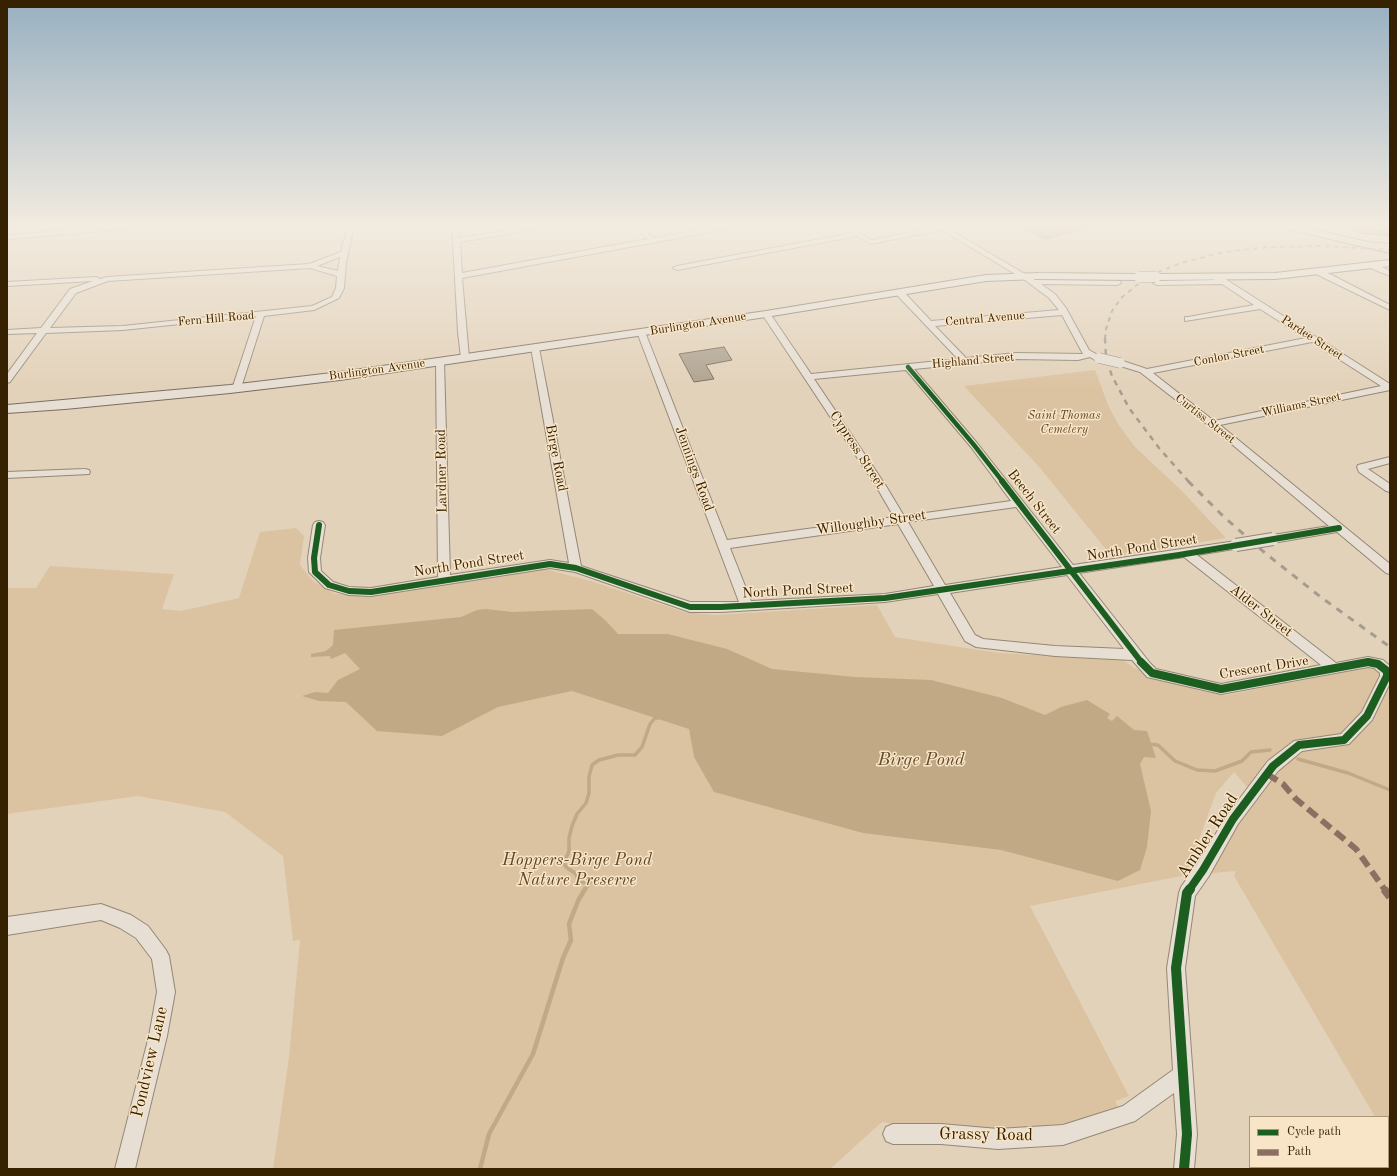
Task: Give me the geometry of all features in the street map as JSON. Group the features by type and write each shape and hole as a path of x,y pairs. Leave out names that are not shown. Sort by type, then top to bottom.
{"main road":[{"name":"Burlington Avenue","path":"7,409 237,389 440,362 766,314 975,280"}],"street":[{"path":"55,280 73,291"},
{"path":"7,284 58,280"},
{"path":"7,380 73,291 102,280"},
{"name":"Fern Hill Road","path":"7,332 42,332 123,328 260,315 314,308 335,298 340,288 340,280"},
{"path":"459,280 465,358"},
{"path":"1030,280 1054,298 1089,355"},
{"name":"Burlington Avenue","path":"1048,280 1117,283"},
{"name":"Pardee Street","path":"1220,280 1389,387"},
{"path":"1335,280 1390,308"},
{"path":"899,292 964,361"},
{"path":"1188,319 1262,306"},
{"name":"Central Avenue","path":"930,324 1064,312"},
{"name":"Cypress Street","path":"766,314 810,377 881,486 970,638 981,644 1055,651 1136,655"},
{"path":"237,389 260,315"},
{"name":"Jennings Road","path":"641,332 746,605"},
{"name":"Conlon Street","path":"1145,372 1314,339"},
{"name":"Birge Road","path":"535,348 576,568"},
{"name":"Curtiss Street","path":"1089,355 1145,372 1212,424 1390,570"},
{"name":"Highland Street","path":"810,377 1021,356 1081,357 1089,355"},
{"name":"Lardner Road","path":"440,362 444,580"},
{"name":"Beech Street","path":"908,367 974,445 1020,503 1136,655"},
{"name":"Williams Street","path":"1212,424 1389,387"},
{"path":"1390,460 1362,467 1363,470 1390,489"},
{"path":"7,475 85,472"},
{"name":"Willoughby Street","path":"722,545 1020,503"},
{"name":"North Pond Street","path":"319,525 314,558 315,572 329,585 349,591 371,592 550,564 576,568 690,607 721,607 885,598 1188,554 1339,528"},
{"name":"Alder Street","path":"1188,554 1335,669"},
{"name":"Crescent Drive","path":"1136,655 1152,673 1221,689 1371,662 1381,665"},
{"name":"Ambler Road","path":"1184,1169 1187,1134 1176,968 1187,893 1203,870 1233,819 1273,766 1299,745 1344,740 1367,716 1387,676 1386,670 1381,665"},
{"name":"Pondview Lane","path":"7,926 101,912 125,921 142,932 160,956 166,992 158,1036 125,1169"},
{"name":"Grassy Road","path":"893,1134 941,1134 998,1139 1063,1135 1128,1114 1184,1074"}],"green space":[{"name":"Saint Thomas Cemetery","path":"1095,370 1108,405 1118,424 1135,447 1181,490 1226,538 1112,557 1040,468 964,386"},
{"name":"Hoppers-Birge Pond Nature Preserve","path":"296,528 304,536 300,565 313,581 335,594 371,595 408,591 541,568 591,581 684,612 715,615 877,605 895,637 999,653 1123,660 1134,668 1198,690 1226,695 1339,673 1368,665 1366,668 1390,663 1390,1143 1389,1116 1374,1116 1234,876 1236,871 1203,874 1247,787 1234,772 1216,793 1186,875 1030,906 1129,1096 1115,1101 1123,1117 1081,1131 1014,1132 903,1126 882,1122 830,1169 273,1169 289,1057 300,940 293,941 283,856 225,812 138,796 7,814 7,588 36,588 50,566 174,574 162,609 181,611 239,598 260,532"}],"water":[{"name":"Birge Pond","path":"486,609 512,612 592,609 618,634 668,634 727,649 772,669 855,677 931,680 1002,698 1045,715 1061,707 1087,700 1110,714 1107,718 1112,721 1117,716 1134,730 1147,731 1156,758 1144,757 1140,764 1151,811 1147,847 1140,870 1118,881 1001,850 863,833 714,792 694,757 689,729 572,691 498,707 442,736 377,731 346,702 319,701 302,696 315,692 328,693 338,680 360,669 345,653 331,659 330,656 311,657 311,654 326,651 333,645 334,630 461,617 477,610"}],"building":[{"path":"724,347 732,360 706,365 714,379 694,382 679,354"}],"waterway":[{"path":"585,890 590,882 579,883 576,874 566,867 564,863 569,851 569,838 572,826 577,814 586,803 589,793 589,777 592,765 599,760 618,755 635,755 642,747 650,724 655,718 658,718"},
{"path":"1147,744 1158,745 1175,761 1197,770 1215,771 1242,761 1251,752 1270,750"},
{"path":"1298,759 1348,773 1390,790"},
{"path":"480,1169 489,1134 533,1054 563,958 571,940 569,924 578,901 585,889"}],"railway":[{"path":"1105,339 1106,329 1112,311 1121,298 1143,280"},
{"path":"1105,339 1106,358 1112,376 1129,408 1159,448 1189,482"},
{"path":"1189,482 1223,516 1265,553 1322,598 1390,647"}],"marked path":[{"path":"1267,774 1283,784 1296,799 1356,849 1390,897"}],"cycle path":[{"path":"908,367 974,445 1145,667 1152,673 1221,689 1368,662 1378,664 1387,671 1387,676 1367,716 1344,740 1299,745 1273,766 1233,819 1203,870 1187,893 1176,968 1187,1134 1184,1169"},
{"path":"319,525 314,558 315,572 329,585 349,591 371,592 550,564 576,568 690,607 721,607 885,598 1179,555 1339,528"}]}
